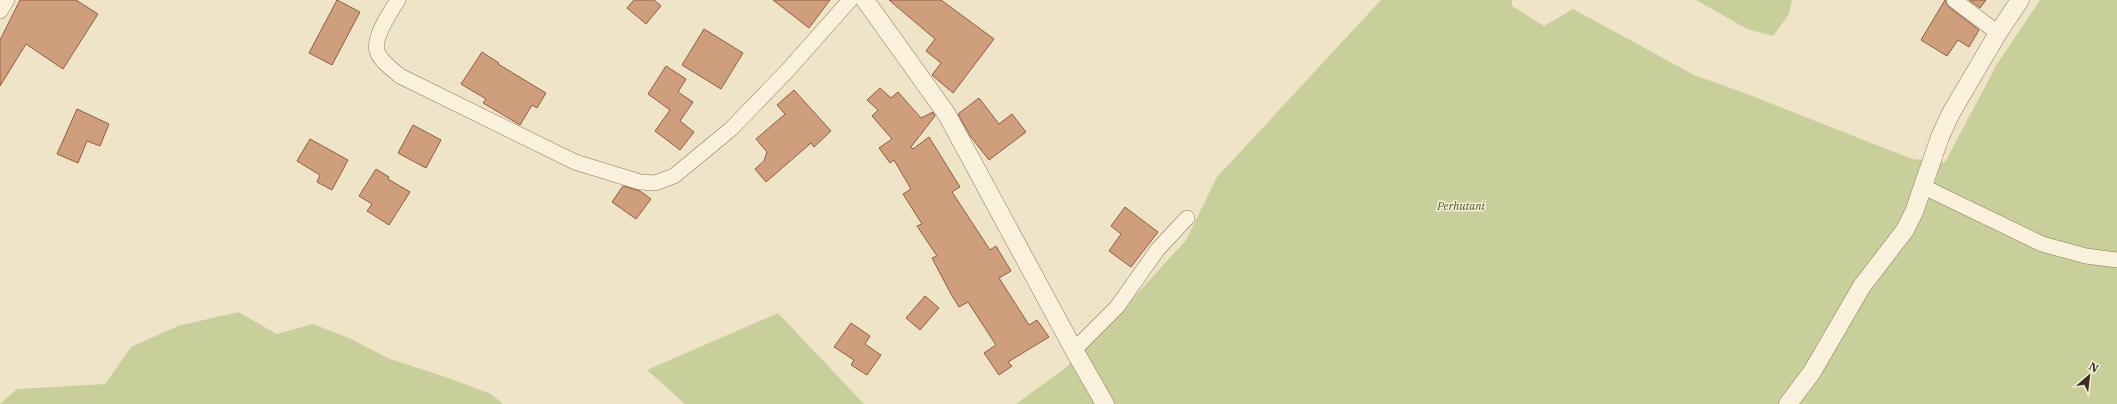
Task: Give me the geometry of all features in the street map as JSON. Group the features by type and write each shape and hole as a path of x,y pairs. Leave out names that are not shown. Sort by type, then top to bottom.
{"street":[{"path":"0,11 7,0"},
{"path":"398,0 383,24 377,40 376,49 384,62 400,76 575,162 640,182 655,182 674,176 731,129 788,70 850,0"},
{"path":"865,0 946,113 1074,350 1105,404"},
{"path":"1954,0 1998,32"},
{"path":"1788,404 1812,372 1859,291 1905,230 1914,212 1922,186 1951,113 1998,32 2020,0"},
{"path":"1922,186 2042,244 2086,256 2117,260"},
{"path":"1074,350 1117,307 1158,249 1187,218"}],"green space":[{"name":"Perhutani","path":"1381,0 1512,0 1512,6 1544,26 1573,9 1694,75 1742,92 1912,159 1945,162 1997,64 2040,0 2117,0 2117,404 1016,404 1064,369 1105,329 1186,240 1217,177"},
{"path":"1696,0 1792,0 1789,14 1773,36 1747,29"},
{"path":"238,312 277,334 313,324 349,338 390,359 443,376 491,394 503,404 0,404 17,389 105,384 131,347 178,326"},
{"path":"778,313 864,404 685,404 647,370"}],"building":[{"path":"20,0 76,0 98,14 63,69 26,44 0,86 0,40"},
{"path":"337,0 360,12 332,65 309,53"},
{"path":"634,0 654,0 661,6 646,24 627,8"},
{"path":"773,0 830,0 809,28"},
{"path":"889,0 941,0 994,39 953,93 932,75 941,63 926,51 935,39"},
{"path":"1945,0 1949,7 1979,30 1969,47 1958,40 1947,56 1921,40"},
{"path":"1969,0 1986,0 1980,8"},
{"path":"704,29 743,53 721,89 682,65"},
{"path":"482,52 499,63 498,64 546,93 537,108 532,105 520,125 483,103 486,99 461,84"},
{"path":"666,66 686,79 678,92 693,102 680,121 694,132 680,150 655,131 670,110 648,94"},
{"path":"880,88 891,98 898,92 921,118 933,112 935,116 911,147 913,149 929,137 960,187 952,192 990,250 996,246 1011,271 999,278 1029,325 1037,320 1049,337 1008,362 1012,366 999,375 984,353 996,345 968,302 959,307 951,294 932,258 937,256 917,226 922,224 903,194 911,189 894,160 890,163 879,148 892,139 872,116 878,110 867,100"},
{"path":"794,90 831,131 814,147 811,143 766,182 755,169 764,161 767,152 756,139 785,114 777,105"},
{"path":"979,98 999,124 1012,114 1026,132 989,160 971,137 958,114"},
{"path":"77,109 109,124 100,146 87,141 78,163 57,154"},
{"path":"413,125 441,140 426,168 398,153"},
{"path":"310,139 348,160 332,190 317,182 320,175 297,161"},
{"path":"376,169 389,177 388,179 410,192 389,225 367,211 372,204 359,196"},
{"path":"623,186 640,191 651,199 636,219 612,202"},
{"path":"1125,207 1158,232 1131,267 1109,251 1121,234 1111,226"},
{"path":"925,296 939,308 920,330 906,318"},
{"path":"851,323 870,336 865,344 881,355 867,375 851,365 854,360 834,347"}]}
